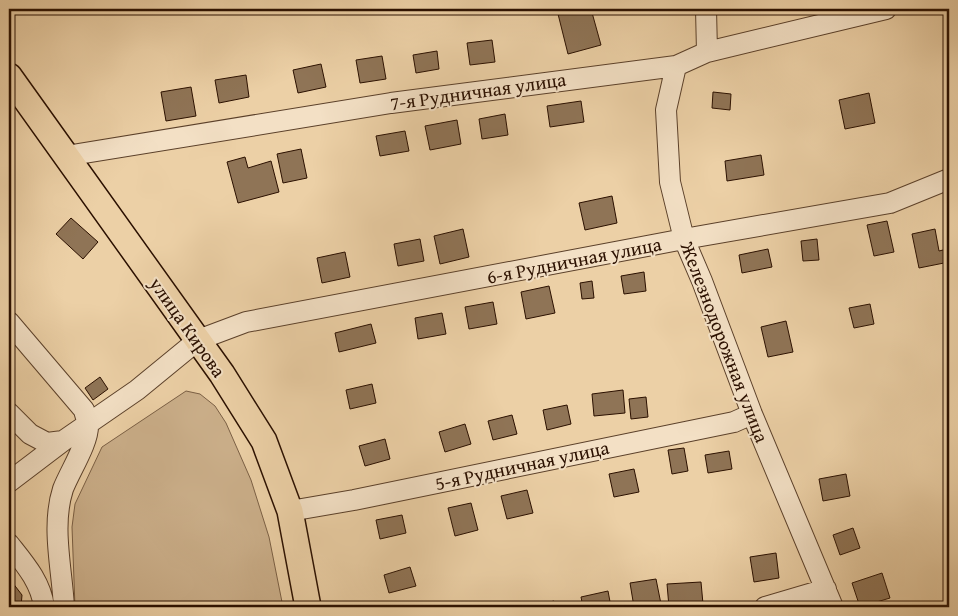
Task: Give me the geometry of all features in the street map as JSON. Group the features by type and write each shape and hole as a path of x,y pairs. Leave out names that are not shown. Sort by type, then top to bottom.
{"main road":[{"name":"улица Кирова","path":"9,76 222,374 264,441 290,511 308,607"}],"street":[{"path":"706,9 707,52"},
{"name":"7-я Рудничная улица","path":"66,156 391,103 676,66 707,52 886,9"},
{"name":"Железнодорожная улица","path":"676,66 666,110 670,182 684,239 702,281 752,414 830,598"},
{"name":"6-я Рудничная улица","path":"9,482 137,390 198,340 246,322 684,239 890,203 949,179"},
{"path":"9,322 84,410 88,425 86,439 68,476 60,504 58,528 64,607"},
{"path":"9,413 30,434 47,443 63,442"},
{"name":"5-я Рудничная улица","path":"290,511 354,500 734,422 752,414"},
{"path":"9,544 33,575 43,597 44,607"},
{"path":"765,607 830,598"}],"shaded area":[{"path":"186,391 200,394 215,406 226,423 251,480 269,537 283,607 75,607 72,527 75,504 102,447"}],"building":[{"path":"578,9 591,9 601,45 568,54 558,14"},
{"path":"492,40 495,62 470,65 467,43"},
{"path":"437,51 439,69 416,73 413,55"},
{"path":"382,56 386,79 360,83 356,60"},
{"path":"321,64 326,87 298,93 293,70"},
{"path":"246,75 249,97 219,103 215,80"},
{"path":"191,87 196,116 166,121 161,92"},
{"path":"713,92 731,94 730,110 712,108"},
{"path":"869,93 875,123 845,129 839,100"},
{"path":"581,101 584,122 550,127 547,106"},
{"path":"505,114 508,135 482,139 479,119"},
{"path":"457,120 461,144 430,150 425,126"},
{"path":"405,131 409,151 380,156 376,136"},
{"path":"301,149 307,178 283,183 277,154"},
{"path":"761,155 764,175 727,181 725,161"},
{"path":"245,157 248,168 271,161 279,192 238,203 227,162"},
{"path":"612,196 617,223 585,230 579,203"},
{"path":"71,218 98,242 83,259 56,234"},
{"path":"887,221 894,252 874,256 867,225"},
{"path":"463,229 469,257 440,264 434,236"},
{"path":"935,229 939,251 947,249 949,262 919,268 912,234"},
{"path":"420,239 424,261 398,266 394,244"},
{"path":"817,239 819,260 803,261 801,241"},
{"path":"768,249 772,267 742,273 739,255"},
{"path":"345,252 350,277 322,283 317,258"},
{"path":"644,272 646,291 624,294 621,276"},
{"path":"592,281 594,298 582,299 580,283"},
{"path":"549,286 555,313 526,319 521,292"},
{"path":"493,302 497,324 469,329 465,307"},
{"path":"870,304 874,324 854,328 849,308"},
{"path":"442,313 446,334 418,339 415,318"},
{"path":"786,321 793,352 768,357 761,327"},
{"path":"371,324 376,343 339,352 335,333"},
{"path":"100,377 108,389 93,400 85,388"},
{"path":"372,384 376,403 350,409 346,390"},
{"path":"623,390 625,413 594,416 592,394"},
{"path":"646,397 648,417 631,419 629,399"},
{"path":"567,405 571,424 547,430 543,410"},
{"path":"512,415 517,434 493,440 488,421"},
{"path":"465,424 471,444 445,452 439,432"},
{"path":"385,439 390,459 365,466 359,446"},
{"path":"684,448 688,471 672,474 668,450"},
{"path":"729,451 732,469 708,473 705,455"},
{"path":"634,469 639,492 614,497 609,474"},
{"path":"846,474 850,496 823,501 819,479"},
{"path":"527,490 533,513 507,519 501,496"},
{"path":"471,503 478,530 455,536 448,508"},
{"path":"402,515 406,533 380,539 376,520"},
{"path":"853,528 860,548 840,555 833,535"},
{"path":"776,553 779,578 754,582 750,557"},
{"path":"410,567 416,586 389,593 384,575"},
{"path":"882,573 890,598 860,607 852,583"},
{"path":"9,578 22,595 21,607 9,607"},
{"path":"656,579 661,604 634,607 630,583"},
{"path":"701,582 703,604 669,607 667,584"},
{"path":"608,591 611,607 583,607 581,597"},
{"path":"554,601 556,607 528,607"}]}
